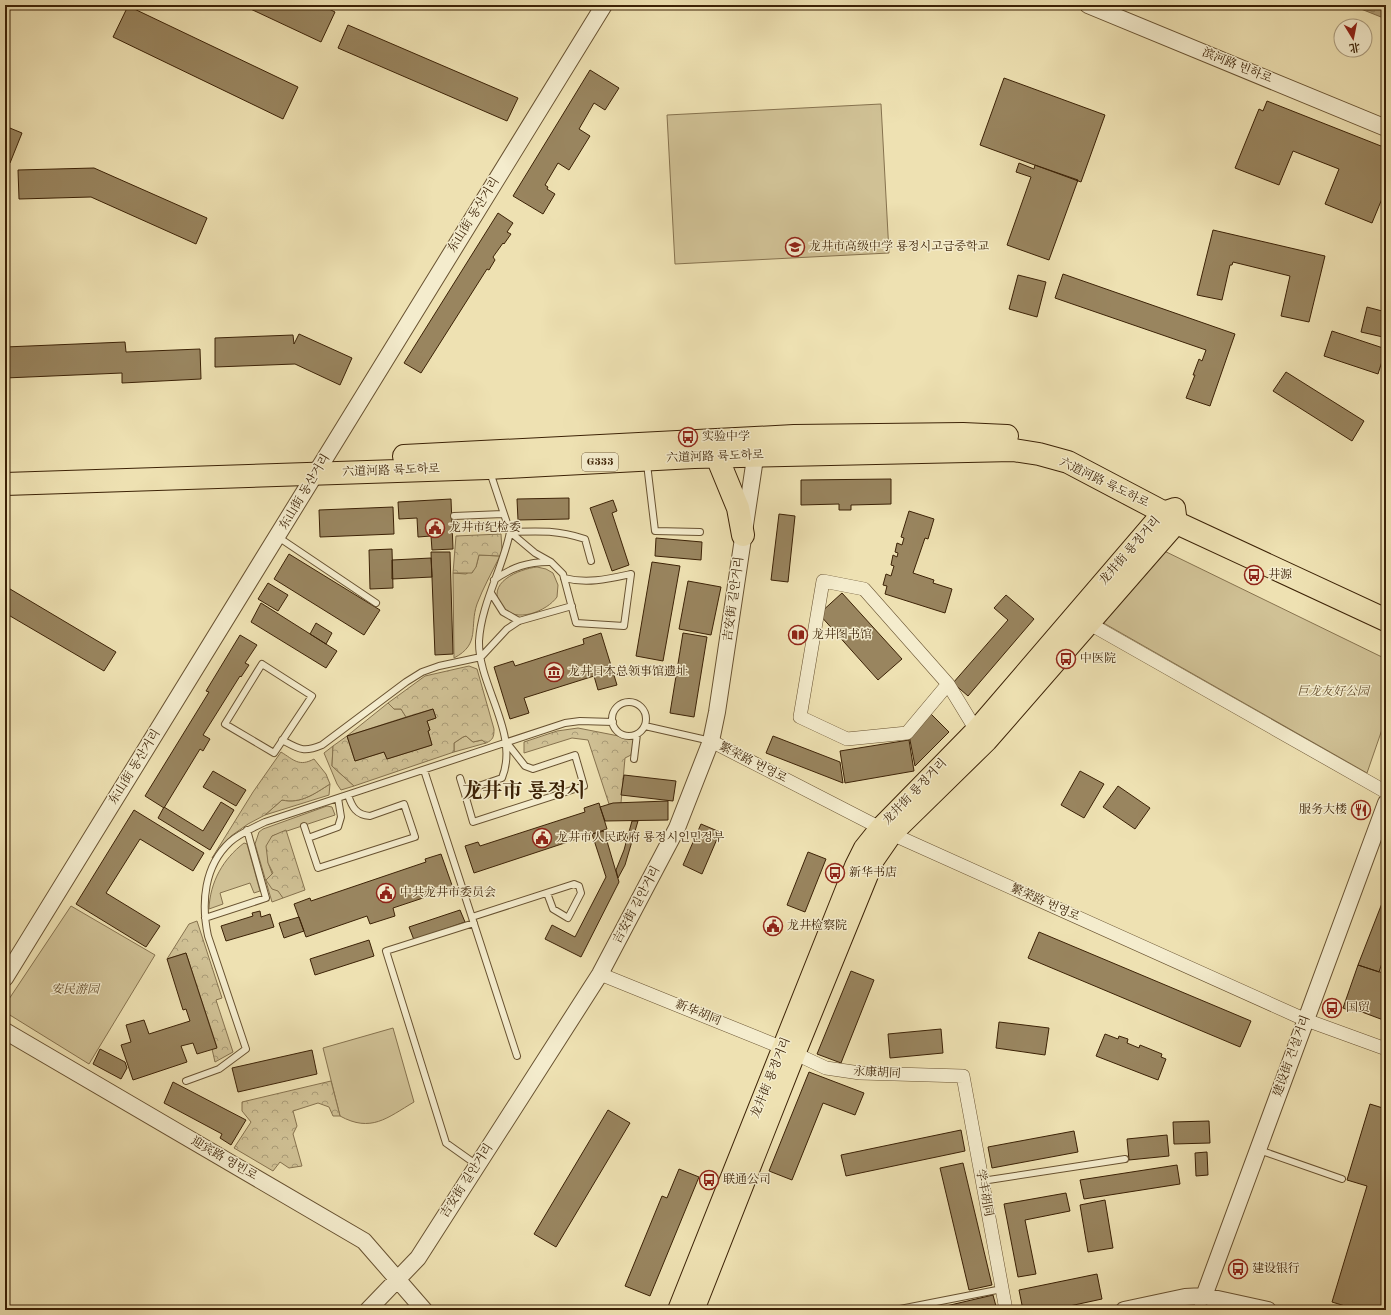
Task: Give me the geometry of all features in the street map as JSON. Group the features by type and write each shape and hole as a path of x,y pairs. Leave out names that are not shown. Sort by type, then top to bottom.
{"highway":[{"name":"六道河路 륙도하로","path":"5,472 319,466 485,460 756,447 955,434 1026,437 1054,443 1078,451 1172,514 1386,620"},
{"name":"六道河路 륙도하로","path":"485,460 646,460 717,457 756,447"},
{"path":"717,457 738,508 743,536"},
{"name":"六道河路 륙도하로","path":"5,484 319,466"},
{"name":"六道河路 륙도하로","path":"1172,514 1210,525 1386,605"}],"main road":[{"name":"龙井街 룡정거리","path":"678,1310 789,1051 886,831 1090,624 1172,514"},
{"name":"龙井街 룡정거리","path":"981,735 1172,514"},
{"name":"龙井街 룡정거리","path":"694,1310 789,1051"}],"street":[{"name":"东山街 동산거리","path":"5,978 278,537 319,466 604,5"},
{"name":"滨河路 빈하로","path":"1088,5 1386,128"},
{"name":"吉安街 길안거리","path":"368,1310 418,1258 600,974 677,828 711,741 718,712 756,447"},
{"path":"948,684 907,732 888,736 847,739 800,717 823,581 864,589 948,684 981,735"},
{"path":"1090,624 1386,792"},
{"name":"繁荣路 번영로","path":"711,741 886,831 1306,1020 1386,1049"},
{"name":"建设街 건설거리","path":"1201,1303 1386,803"},
{"name":"新华胡同","path":"600,974 789,1051"},
{"name":"迎宾路 영빈로","path":"5,1031 364,1241 398,1278 424,1310"},
{"name":"永康胡同","path":"789,1051 826,1068 860,1073 963,1076"},
{"name":"学丰胡同","path":"963,1076 1006,1310"},
{"path":"1124,1310 1185,1297 1201,1303 1268,1310"}],"lane":[{"path":"464,791 502,778 507,761 507,743 481,657 479,641 494,580 507,546 510,532 485,460"},
{"path":"646,460 655,531 700,532"},
{"path":"454,516 504,514"},
{"path":"510,532 557,532 585,539 591,561"},
{"path":"510,532 535,553 560,570 564,578 576,623 624,626 631,574 591,582 576,581 564,578"},
{"path":"278,537 376,603"},
{"path":"494,580 514,568 534,562 550,562"},
{"path":"491,593 503,612 519,621"},
{"path":"282,740 299,749 318,747 406,682 422,672 439,666 481,657 507,629 519,621 572,606"},
{"path":"262,664 312,696 282,740 274,753 225,724 262,664"},
{"path":"630,702 636,704 644,711 646,716 645,726 637,734 632,736 621,734 616,730 613,722 616,709 625,703 630,702"},
{"path":"186,1081 219,1069 246,1049 208,936 205,918 204,895 209,877 219,855 230,842 247,830 265,822 565,723 580,721 613,722"},
{"path":"645,726 711,741"},
{"path":"634,759 637,734"},
{"path":"460,778 473,822 584,786 575,755 533,769 525,766 507,743"},
{"path":"424,770 517,1056"},
{"path":"304,826 318,868 415,837 404,804 370,816 365,816 356,812 351,806 348,795"},
{"path":"308,838 338,827 341,817 338,798"},
{"path":"205,918 266,898 247,830"},
{"path":"477,1165 446,1144 386,951 547,893 574,884 579,886 581,893 568,918 553,909 547,893"},
{"path":"1258,1150 1342,1179"},
{"path":"982,1181 1125,1159"},
{"path":"895,1310 1002,1289"}],"green space":[{"path":"881,104 889,253 675,264 667,115"},
{"path":"501,534 502,550 500,556 479,555 476,567 472,573 453,573 456,536"},
{"name":"巨龙友好公园","path":"1154,546 1386,659 1386,718 1367,773 1100,621"},
{"path":"479,555 500,556 477,604 471,641 462,653 454,658 453,573 466,574 476,567"},
{"path":"537,567 546,569 553,573 558,585 557,597 546,607 531,614 515,615 508,612 502,607 498,598 497,591 500,584 513,574"},
{"path":"469,666 477,669 494,729 492,739 490,741 486,743 482,740 473,742 466,736 454,743 454,752 354,786 332,766 333,746 347,736 355,761 384,752 387,759 432,745 427,721 436,718 433,709 406,717 401,709 394,709 388,703 425,676"},
{"path":"388,703 394,709 401,709 406,717 347,736"},
{"path":"578,728 634,739 631,755 625,758 621,803 609,804 588,740 572,738 524,753 524,742 557,731"},
{"path":"466,736 473,742 482,740 486,743 454,752 454,743"},
{"path":"333,746 332,766 354,786 341,790 337,784 324,753"},
{"path":"281,752 297,762 304,762 314,759 326,774 330,784 313,795 295,801 282,800 265,815 248,824 231,836 212,858 253,792"},
{"path":"330,784 329,795 265,815 282,800 295,801 313,795"},
{"path":"327,806 332,807 335,815 272,836 268,862 283,898 272,902 255,844 259,832 263,829"},
{"path":"286,830 305,890 283,898 278,891 272,889 266,880 273,873 268,863 266,846 272,836"},
{"path":"244,843 247,844 260,891 254,893 250,883 220,893 223,904 209,909 212,890 219,872 230,856"},
{"name":"安民游园","path":"71,906 155,955 89,1064 5,1012 5,1005"},
{"path":"197,921 222,998 216,1000 233,1052 215,1062 212,1049 217,1047 186,953 167,959 189,924"},
{"path":"393,1028 414,1102 387,1118 370,1123 351,1121 340,1116 323,1048"},
{"path":"331,1081 340,1116 333,1116 329,1107 318,1103 293,1111 297,1126 293,1134 302,1166 289,1168 280,1162 273,1171 234,1148 251,1122 242,1111 242,1102"}],"water":[{"path":"1351,5 1386,5 1386,19"}],"building":[{"path":"242,5 321,5 335,12 321,42"},
{"path":"128,6 298,87 283,119 113,37"},
{"path":"348,25 518,98 507,121 338,48"},
{"path":"590,70 619,88 605,110 594,103 579,129 590,136 569,170 558,163 545,185 548,187 547,189 555,194 543,214 513,196"},
{"path":"1004,78 1105,115 1081,182 980,145"},
{"path":"1267,101 1386,148 1386,189 1372,223 1325,204 1339,169 1293,151 1279,185 1235,168 1259,109 1263,111"},
{"path":"5,126 22,133 10,163 5,161"},
{"path":"1019,163 1034,169 1035,165 1078,180 1049,260 1007,245 1031,177 1016,172"},
{"path":"94,168 207,218 196,244 91,197 19,199 18,170"},
{"path":"498,213 513,223 507,232 511,234 493,257 495,260 489,270 487,269 421,373 404,363"},
{"path":"1213,230 1325,256 1309,322 1281,316 1290,276 1233,262 1232,265 1230,265 1222,300 1197,295"},
{"path":"1063,274 1235,334 1210,406 1186,398 1195,375 1193,375 1199,359 1202,361 1206,350 1055,298"},
{"path":"1018,275 1046,282 1037,317 1009,309"},
{"path":"1367,307 1386,312 1386,325 1383,337 1361,332"},
{"path":"1332,331 1386,349 1378,374 1324,356"},
{"path":"299,334 352,358 340,385 295,364 215,367 215,338 293,335 294,344"},
{"path":"125,342 126,352 200,349 201,379 122,383 122,373 5,378 5,347"},
{"path":"1286,372 1364,421 1352,441 1273,391"},
{"path":"891,479 891,504 851,505 851,510 839,510 839,504 801,505 801,480"},
{"path":"569,498 569,519 518,520 517,499"},
{"name":"龙井市纪检委","path":"451,499 453,549 432,550 431,536 418,537 417,518 399,519 398,502"},
{"path":"613,500 617,511 612,513 629,565 612,571 590,508"},
{"path":"393,507 394,534 320,537 319,510"},
{"path":"909,511 934,519 928,539 925,538 913,573 934,580 933,583 952,589 945,613 885,594 887,586 883,585 886,574 891,576 894,566 891,565 893,555 897,557 898,553 895,552 897,543 902,545 904,538 901,537"},
{"path":"779,514 795,516 788,582 771,580"},
{"path":"656,538 702,542 701,560 655,556"},
{"path":"392,549 393,588 370,589 369,550"},
{"path":"431,552 450,552 453,654 435,655"},
{"path":"289,554 380,610 364,635 274,579"},
{"path":"431,558 432,577 392,579 392,560"},
{"path":"652,562 680,566 663,661 636,656"},
{"path":"688,581 721,587 711,635 679,629"},
{"path":"268,583 288,595 278,611 258,599"},
{"path":"5,586 116,652 104,671 5,613"},
{"path":"842,593 902,659 878,680 819,614"},
{"path":"1006,595 1034,619 968,696 953,683 1008,620 994,608"},
{"path":"261,603 337,651 326,668 251,622"},
{"path":"316,623 332,633 326,644 310,634"},
{"name":"龙井日本总领事馆遗址","path":"601,633 617,685 598,690 594,676 524,698 529,713 510,719 494,667 513,661 515,666 584,644 583,639"},
{"path":"683,633 707,637 694,717 670,713"},
{"path":"240,635 257,645 245,663 249,665 241,677 240,676 203,735 210,739 203,751 200,749 164,808 145,796 209,692 206,691"},
{"path":"433,709 436,718 427,721 432,745 387,759 384,752 355,761 347,736"},
{"path":"930,713 949,732 915,766 909,735"},
{"path":"773,736 840,762 843,783 766,753"},
{"path":"909,740 914,771 845,783 840,751"},
{"path":"213,771 246,790 236,806 203,787"},
{"path":"1080,771 1104,784 1084,818 1061,805"},
{"path":"624,775 676,781 673,801 621,795"},
{"path":"1118,786 1150,808 1135,829 1103,807"},
{"path":"668,801 668,820 605,821 600,807 613,803"},
{"path":"221,802 234,810 210,850 158,818 164,807 203,831"},
{"name":"龙井市人民政府 룡정시인민정부","path":"599,803 607,829 474,873 465,846 478,842 480,846 585,812 584,808"},
{"path":"134,810 204,853 193,871 140,839 106,893 160,926 146,947 76,904"},
{"path":"632,821 638,821 625,865 618,878 616,870 624,850"},
{"path":"701,824 720,832 702,874 683,865"},
{"path":"604,831 619,882 581,957 545,939 552,925 575,937 606,877 592,834"},
{"path":"808,852 826,859 805,912 787,905"},
{"name":"中共龙井市委员会","path":"441,854 453,888 393,908 395,916 370,924 367,916 306,937 294,904 310,898 311,901 426,862 425,859"},
{"path":"1386,893 1386,951 1379,972 1358,965"},
{"path":"460,910 465,922 414,940 409,927"},
{"path":"260,911 261,917 270,914 274,927 226,941 221,926 253,916 252,913"},
{"path":"299,917 304,931 284,938 279,923"},
{"path":"1039,932 1251,1021 1240,1047 1028,958"},
{"path":"369,940 374,956 315,975 310,959"},
{"path":"186,953 217,1048 197,1054 193,1043 181,1046 187,1062 133,1080 121,1045 131,1042 126,1025 144,1020 149,1034 190,1021 186,1009 183,1010 167,959"},
{"path":"1358,965 1386,974 1386,1021 1354,1009 1353,1012 1343,1008"},
{"path":"851,971 874,980 841,1063 817,1054"},
{"path":"999,1022 1049,1028 1045,1055 996,1048"},
{"path":"941,1029 943,1053 890,1058 888,1034"},
{"path":"1105,1034 1118,1039 1119,1036 1128,1039 1127,1043 1139,1048 1140,1045 1162,1054 1161,1057 1166,1059 1158,1080 1096,1056"},
{"path":"100,1049 125,1062 127,1068 121,1079 93,1064"},
{"path":"312,1050 317,1074 238,1092 232,1068"},
{"path":"809,1072 864,1093 855,1115 823,1103 792,1180 769,1171"},
{"path":"173,1082 246,1120 231,1145 220,1138 222,1134 164,1103"},
{"path":"1370,1104 1386,1109 1386,1310 1358,1310 1332,1302 1367,1186 1347,1180"},
{"path":"608,1110 630,1123 556,1247 534,1234"},
{"path":"1209,1121 1210,1143 1174,1144 1173,1122"},
{"path":"961,1130 965,1151 846,1176 841,1155"},
{"path":"1074,1131 1078,1152 992,1168 988,1147"},
{"path":"1167,1135 1169,1156 1129,1160 1127,1139"},
{"path":"1207,1152 1208,1175 1196,1176 1195,1153"},
{"path":"963,1163 992,1285 969,1290 940,1168"},
{"path":"1177,1165 1180,1184 1084,1199 1080,1180"},
{"path":"679,1169 699,1177 650,1296 625,1286 662,1196 667,1198"},
{"path":"1066,1193 1070,1211 1025,1220 1036,1274 1018,1277 1004,1204"},
{"path":"1105,1200 1113,1248 1088,1252 1080,1205"},
{"path":"1097,1274 1102,1299 1051,1310 1023,1310 1019,1290"},
{"path":"993,1295 997,1310 929,1310"}],"place":[{"name":"龙井市高级中学 룡정시고급중학교","path":"795,247"},
{"name":"实验中学","path":"688,437"},
{"name":"龙井市纪检委","path":"435,528"},
{"name":"井源","path":"1254,575"},
{"name":"龙井图书馆","path":"798,635"},
{"name":"中医院","path":"1066,659"},
{"name":"龙井日本总领事馆遗址","path":"554,672"},
{"name":"服务大楼","path":"1361,810"},
{"name":"龙井市人民政府 룡정시인민정부","path":"542,838"},
{"name":"新华书店","path":"835,873"},
{"name":"中共龙井市委员会","path":"386,893"},
{"name":"龙井检察院","path":"773,926"},
{"name":"国贸","path":"1332,1008"},
{"name":"联通公司","path":"709,1180"},
{"name":"建设银行","path":"1238,1269"}],"district":[{"name":"龙井市 룡정시","path":"524,792"}]}
